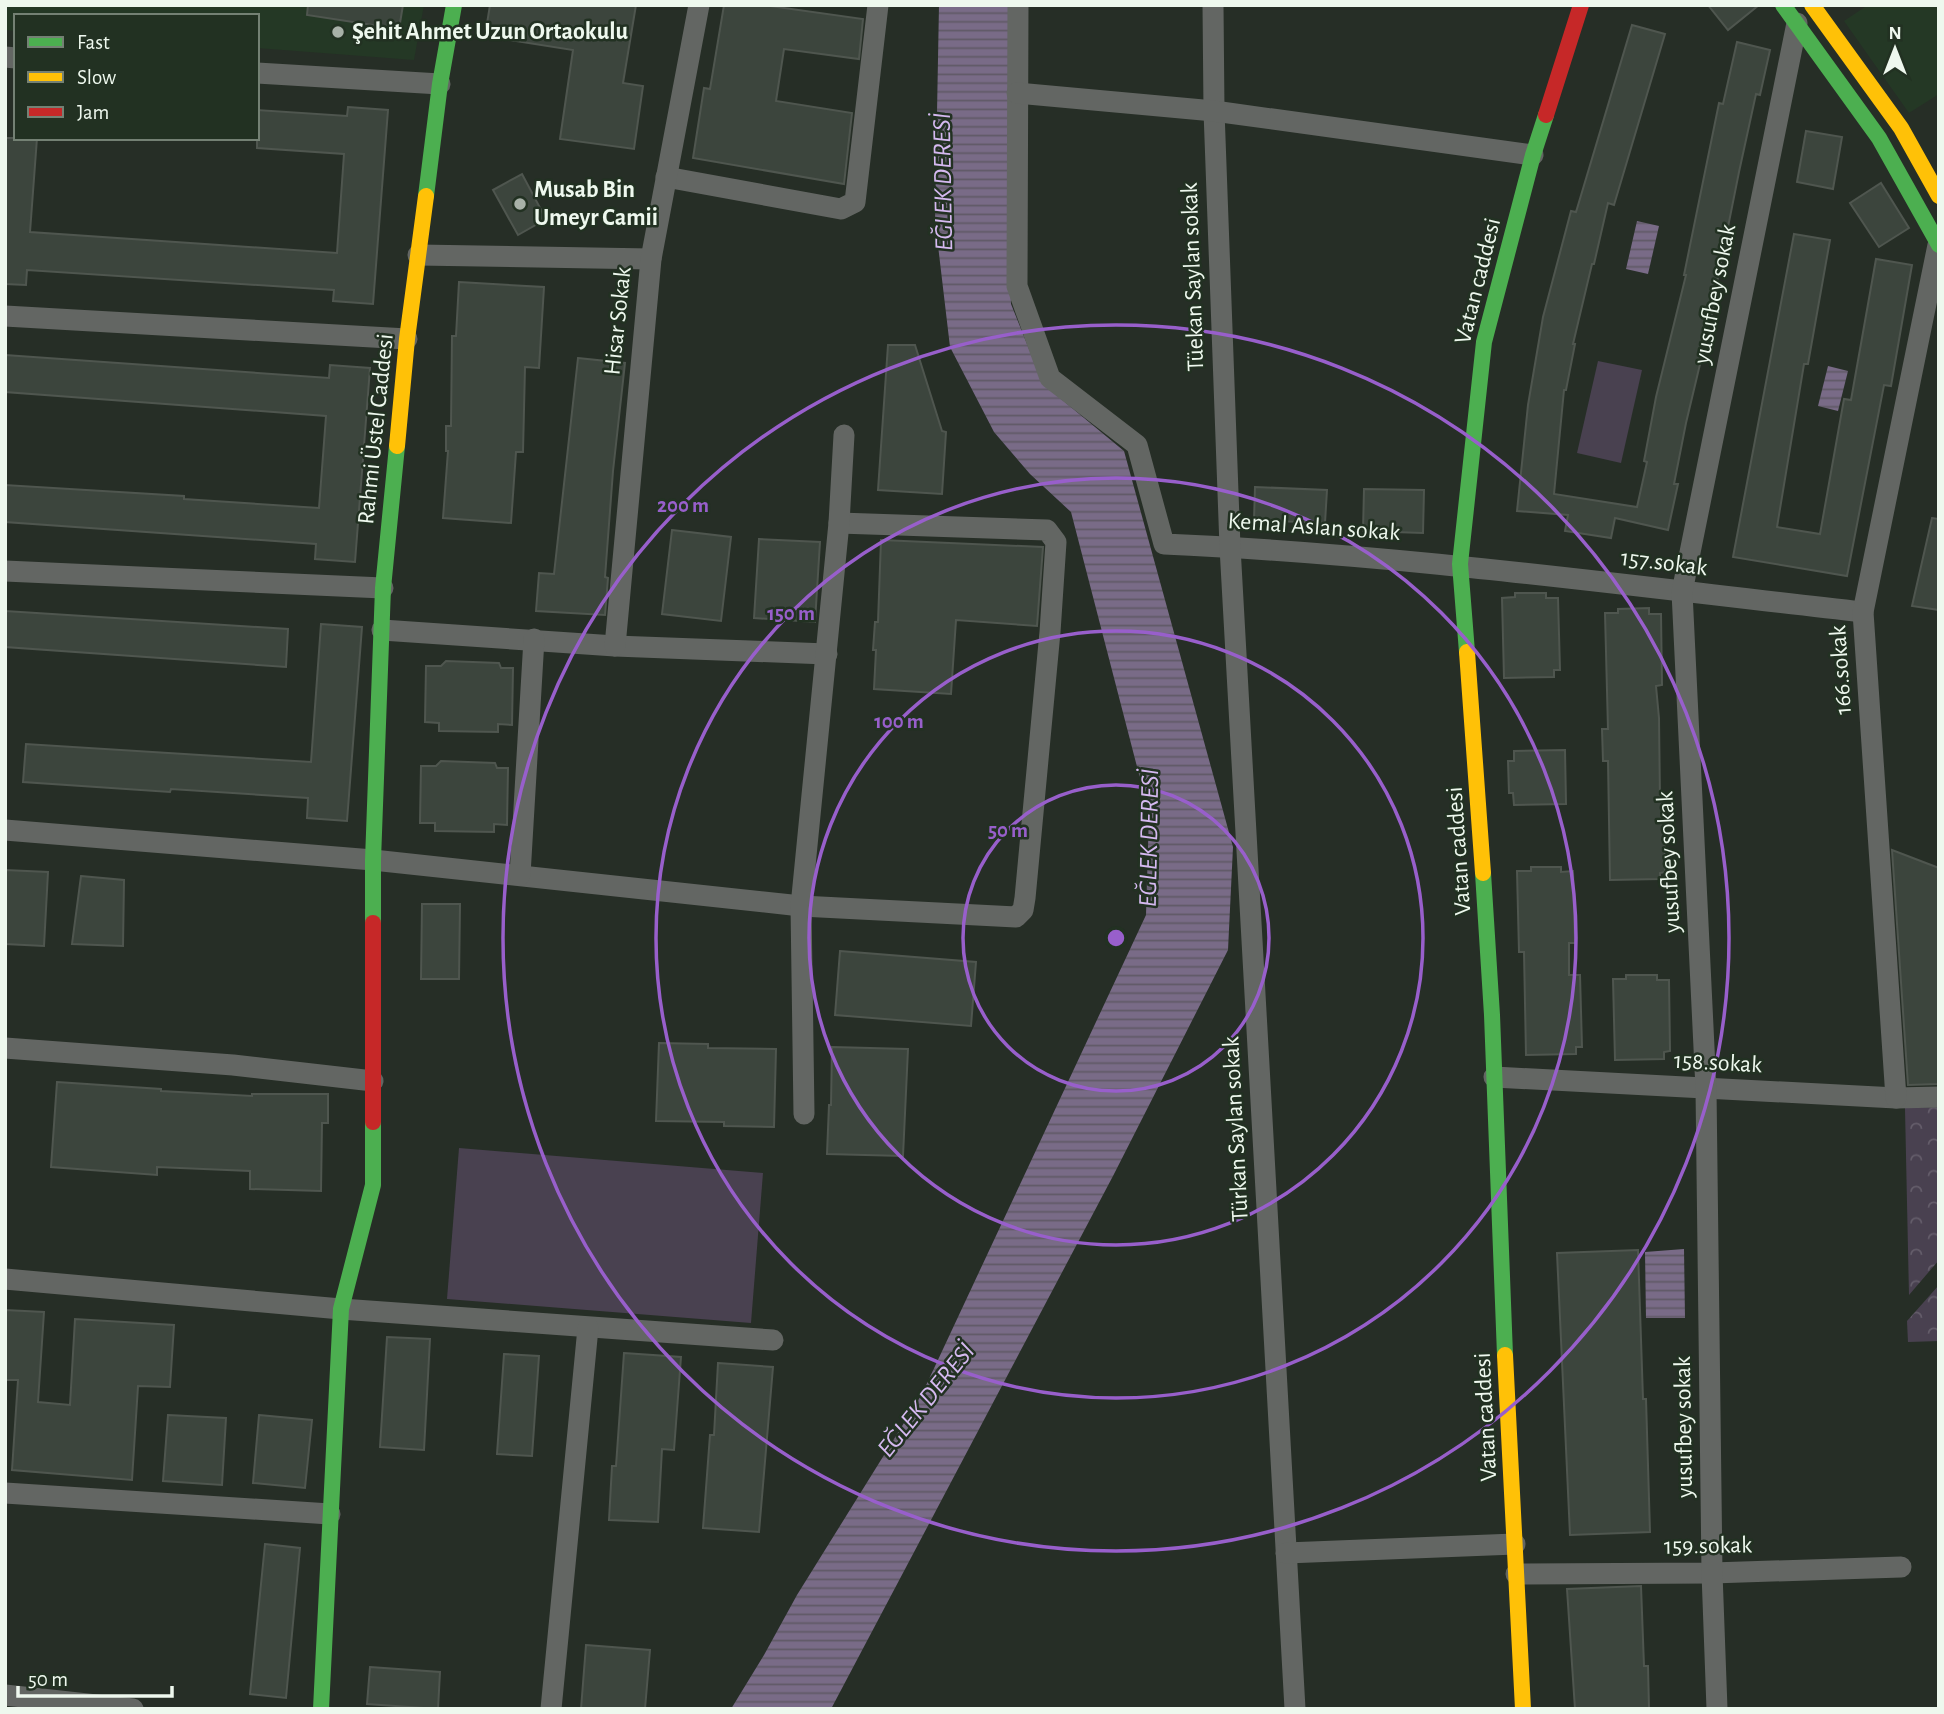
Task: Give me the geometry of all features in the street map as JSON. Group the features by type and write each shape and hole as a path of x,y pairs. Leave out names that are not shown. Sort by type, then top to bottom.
{"street":[{"name":"Rahmi Üstel Caddesi","path":"321,1709 341,1309 373,1185 373,860 383,588 407,339 440,84 454,5"},
{"name":"Hisar Sokak","path":"615,646 651,259 699,5"},
{"path":"666,177 841,209 855,202 878,5"},
{"path":"1018,5 1018,93 1213,111 1533,155"},
{"name":"Tüekan Saylan sokak","path":"1213,5 1213,111 1230,547"},
{"name":"Vatan caddesi","path":"1523,1709 1481,833 1460,565 1483,342 1533,155 1581,5"},
{"path":"1783,5 1879,138 1939,245"},
{"path":"1821,8 1901,128 1939,196"},
{"name":"yusufbey sokak","path":"1717,1709 1712,1573 1706,1089 1682,592 1797,23"},
{"path":"259,73 440,84"},
{"name":"Kemal Aslan sokak","path":"1018,93 1017,286 1050,378 1137,445 1164,544 1460,565"},
{"name":"166.sokak","path":"1896,1098 1863,612 1939,245"},
{"path":"418,255 651,259"},
{"path":"5,316 407,339"},
{"path":"804,1114 801,906 839,523 844,435"},
{"path":"5,831 373,860 801,906 1016,917 1023,910 1026,898 1056,542 1047,530 839,523"},
{"name":"Türkan Saylan sokak","path":"1230,547 1295,1709"},
{"name":"157.sokak","path":"1460,565 1863,612"},
{"path":"5,571 383,588"},
{"path":"382,630 615,646 827,654"},
{"path":"520,875 534,639"},
{"path":"5,1048 233,1065 373,1081"},
{"name":"158.sokak","path":"1494,1077 1896,1098 1939,1097"},
{"path":"5,1279 341,1309 773,1340"},
{"path":"551,1709 588,1328"},
{"path":"5,1493 330,1514"},
{"path":"1286,1553 1515,1544"},
{"name":"159.sokak","path":"1516,1574 1712,1573 1901,1567"},
{"path":"5,1695 133,1709"}],"shaded area":[{"name":"Şehit Ahmet Uzun Ortaokulu","path":"5,5 424,5 414,60 259,48 259,14 14,14 14,31 5,30"},
{"path":"1868,5 1939,5 1939,94 1909,113 1844,21"}],"green space":[{"path":"1598,361 1642,370 1621,463 1577,453"},
{"path":"1939,1107 1939,1260 1909,1295 1905,1108"},
{"path":"459,1148 763,1173 751,1323 447,1299"},
{"path":"1939,1285 1939,1341 1908,1342 1907,1321"}],"water":[{"name":"EĞLEK DERESİ","path":"939,5 1010,5 1008,181 1011,304 1043,384 1124,451 1233,847 1228,950 1113,1176 831,1709 731,1709 797,1595 922,1394 1146,915 1149,813 1071,512 1030,474 994,432 950,347 935,220"},
{"path":"1637,221 1659,226 1648,274 1626,269"},
{"path":"1828,366 1848,371 1838,411 1818,406"},
{"path":"1684,1249 1685,1318 1646,1318 1645,1252"}],"building":[{"path":"308,5 403,5 399,29 307,15"},
{"path":"490,5 636,5 623,83 643,86 634,149 560,139 573,50 485,36"},
{"path":"724,5 763,5 863,19 859,59 784,49 776,101 852,113 844,184 693,158 704,88 710,89"},
{"path":"1708,5 1759,5 1728,30"},
{"path":"1632,25 1665,34 1614,205 1608,203 1592,264 1564,390 1554,494 1637,507 1647,462 1644,461 1656,397 1686,275 1719,103 1723,104 1737,42 1770,50 1760,95 1756,94 1739,172 1716,297 1686,423 1674,484 1678,484 1668,530 1615,518 1611,538 1565,531 1568,515 1517,511 1528,405 1543,317 1571,211 1576,212"},
{"path":"348,107 388,110 373,304 333,301 334,290 27,270 26,285 5,284 5,138 37,140 30,232 337,253 344,154 257,148 259,110 347,116"},
{"path":"1806,131 1842,137 1833,189 1797,182"},
{"name":"Musab Bin Umeyr Camii","path":"522,174 546,219 518,235 493,190"},
{"path":"1881,183 1909,228 1879,247 1850,203"},
{"path":"1794,234 1830,240 1808,364 1804,364 1777,527 1820,534 1844,399 1851,400 1876,259 1912,265 1891,386 1884,385 1847,576 1733,557"},
{"path":"459,282 544,287 539,368 525,367 523,452 516,452 511,523 443,518 448,451 446,426 451,426 452,336 456,336"},
{"path":"888,345 915,345 942,431 946,432 942,494 878,490"},
{"path":"5,355 329,378 330,365 370,368 355,562 315,559 316,544 5,522 5,485 184,496 184,499 319,508 326,416 5,392"},
{"path":"578,358 625,363 613,471 605,577 608,578 605,615 536,611 539,573 554,574"},
{"path":"1255,487 1327,490 1325,523 1254,520"},
{"path":"1364,489 1424,490 1423,533 1363,531"},
{"path":"1932,518 1939,519 1939,610 1912,606"},
{"path":"672,530 731,537 721,621 662,614"},
{"path":"759,539 820,542 815,622 754,618"},
{"path":"881,540 1043,547 1037,626 956,620 951,694 874,689 876,650 873,650 875,622 878,622"},
{"path":"1515,593 1546,593 1546,598 1558,598 1560,670 1554,670 1554,677 1504,678 1502,598 1515,597"},
{"path":"1649,608 1649,614 1661,614 1662,685 1656,686 1660,801 1664,800 1665,872 1660,873 1660,879 1610,880 1608,761 1603,761 1602,729 1608,729 1605,613 1618,613 1618,609"},
{"path":"5,611 288,629 286,667 5,647"},
{"path":"321,624 362,627 347,821 307,818 308,798 23,782 26,744 311,762"},
{"path":"446,661 499,663 501,668 513,668 512,725 498,724 498,732 439,731 439,723 425,722 426,666 441,666"},
{"path":"1565,750 1566,804 1514,805 1513,793 1509,793 1508,761 1514,761 1514,751"},
{"path":"441,761 495,763 497,768 508,768 507,825 494,824 494,832 435,831 435,823 420,823 421,766 436,766"},
{"path":"1892,850 1939,868 1939,1084 1908,1085"},
{"path":"1531,867 1561,867 1561,872 1573,871 1575,943 1569,943 1569,975 1580,975 1582,1047 1576,1047 1576,1054 1526,1055 1524,952 1519,952 1517,871 1531,871"},
{"path":"5,870 48,872 44,946 5,944"},
{"path":"81,876 124,880 123,946 72,944"},
{"path":"422,904 460,904 459,979 421,979"},
{"path":"840,951 976,962 971,1026 835,1015"},
{"path":"1626,975 1657,975 1657,980 1669,980 1670,1051 1664,1052 1664,1059 1615,1060 1613,979 1626,979"},
{"path":"659,1043 708,1044 708,1048 776,1049 774,1127 724,1126 724,1122 656,1121"},
{"path":"832,1047 908,1049 903,1156 827,1154"},
{"path":"57,1082 252,1096 328,1094 328,1123 322,1123 321,1191 250,1189 250,1171 157,1167 157,1175 51,1167"},
{"path":"1638,1250 1650,1532 1570,1535 1557,1253"},
{"path":"5,1310 44,1312 38,1402 70,1405 75,1319 174,1325 170,1387 138,1386 132,1480 12,1470 18,1380 5,1380"},
{"path":"387,1337 430,1339 424,1450 380,1447"},
{"path":"624,1353 681,1357 674,1450 662,1449 658,1522 609,1520 612,1466 616,1466"},
{"path":"504,1354 539,1356 532,1456 497,1454"},
{"path":"718,1363 773,1367 759,1532 703,1528 710,1435 714,1435"},
{"path":"168,1415 226,1418 222,1485 163,1481"},
{"path":"259,1415 312,1420 305,1488 253,1483"},
{"path":"265,1544 300,1548 286,1698 250,1694"},
{"path":"1641,1586 1644,1666 1648,1666 1649,1709 1575,1709 1567,1589"},
{"path":"586,1645 650,1650 645,1709 581,1709"},
{"path":"370,1667 440,1672 438,1709 367,1704"}],"traffic: fast":[{"path":"426,196 440,84 454,5"},
{"path":"1783,5 1879,138 1939,245"},
{"path":"1467,652 1460,564 1484,342 1546,115"},
{"path":"373,923 383,588 397,446"},
{"path":"1483,873 1492,1015 1505,1355"},
{"path":"321,1709 341,1309 373,1185 373,1122"}],"traffic: slow":[{"path":"1812,5 1901,128 1939,196"},
{"path":"397,446 407,339 426,196"},
{"path":"1467,652 1483,873"},
{"path":"1505,1355 1523,1709"}],"traffic: jam":[{"path":"1546,115 1581,5"},
{"path":"373,923 373,1122"}],"place":[{"name":"Şehit Ahmet Uzun Ortaokulu","path":"338,32"},
{"name":"Musab Bin Umeyr Camii","path":"520,204"}]}
